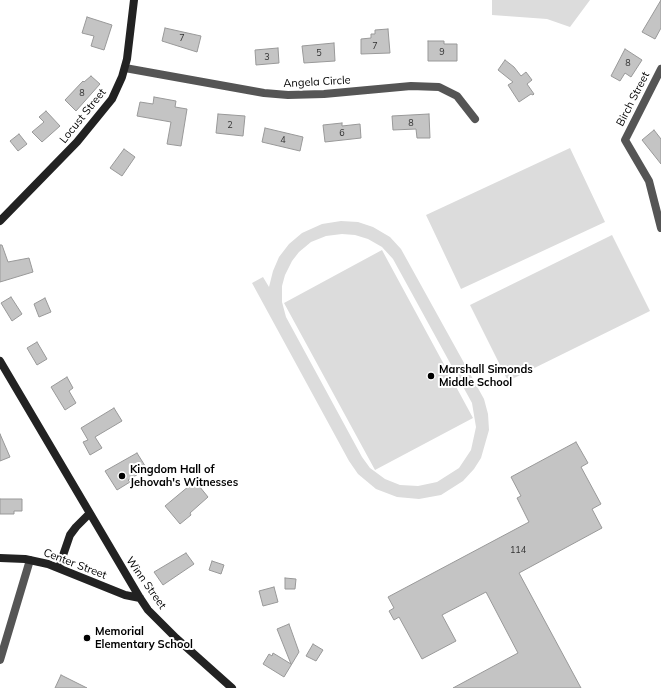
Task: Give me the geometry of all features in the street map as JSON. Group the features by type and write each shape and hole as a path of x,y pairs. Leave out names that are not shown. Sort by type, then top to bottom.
{"main road":[{"name":"Locust Street","path":"0,221 47,174 98,118 115,93 125,68 134,0"},
{"name":"Winn Street","path":"0,361 89,514 148,610 176,638 232,688"},
{"path":"59,567 70,535 89,514"},
{"name":"Center Street","path":"0,558 30,560 59,567 114,591 140,598"}],"street":[{"name":"Angela Circle","path":"125,68 264,93 288,95 318,95 411,86 434,86 446,89 458,96 475,119"},
{"name":"Birch Street","path":"661,69 625,140 649,181 661,228"},
{"path":"0,660 30,560"}],"shaded area":[{"path":"492,0 590,0 570,27 547,19 492,15"},
{"path":"570,148 605,222 461,289 426,215"},
{"path":"341,221 358,222 373,227 390,237 401,249 484,399 488,414 489,430 481,458 474,469 463,481 441,495 419,499 397,497 376,489 358,474 349,461 252,283 263,277 269,287 273,271 279,257 289,244 302,233 322,224","holes":["342,234 355,235 368,239 382,247 393,259 472,403 476,427 471,450 459,468 437,482 418,486 400,485 385,479 370,468 362,457 286,317 282,302 282,286 285,275 292,261 299,252 311,242 326,236"]},
{"path":"612,235 650,311 508,381 470,305"},
{"path":"382,250 473,418 375,470 284,303"}],"building":[{"path":"661,0 661,28 655,39 642,32"},
{"path":"87,17 112,25 104,50 91,46 94,36 82,33"},
{"path":"165,28 201,36 197,52 162,41"},
{"path":"388,29 390,53 361,54 361,39 371,38 371,34 375,34 375,30"},
{"path":"428,41 444,41 444,44 457,44 457,61 428,61"},
{"path":"334,43 335,61 304,63 302,46"},
{"path":"278,48 279,63 256,65 255,50"},
{"path":"625,49 642,60 631,77 625,73 620,81 611,76"},
{"path":"505,60 514,67 521,76 526,72 532,80 527,84 534,94 533,95 531,94 519,102 508,85 513,82 498,70"},
{"path":"91,76 100,84 76,111 65,100 83,81 84,82"},
{"path":"154,97 176,101 175,107 187,109 181,146 167,144 171,122 137,116 140,102 153,104"},
{"path":"46,111 60,126 42,142 32,132 44,122 39,117"},
{"path":"218,114 245,116 243,136 216,133"},
{"path":"429,114 430,138 417,138 416,129 393,130 392,116"},
{"path":"342,123 342,126 360,124 361,138 325,142 323,125"},
{"path":"265,128 303,137 300,151 262,142"},
{"path":"654,130 661,139 661,164 642,140"},
{"path":"19,134 27,144 18,151 10,141"},
{"path":"124,149 135,157 122,176 110,168"},
{"path":"0,245 2,245 8,262 29,258 33,272 0,282"},
{"path":"11,297 22,314 12,321 1,303"},
{"path":"45,298 51,312 39,317 34,304"},
{"path":"37,342 47,359 37,365 27,348"},
{"path":"67,377 73,388 69,391 76,403 65,410 51,387"},
{"path":"114,408 122,421 95,437 102,448 90,455 83,442 88,440 81,428"},
{"path":"0,434 10,457 0,461"},
{"path":"576,442 588,463 581,467 601,504 592,509 602,528 519,573 581,688 453,688 518,653 486,592 442,615 456,641 422,659 399,617 394,620 389,611 394,608 388,597 529,522 517,498 521,496 511,477"},
{"name":"Kingdom Hall of Jehovah's Witnesses","path":"137,453 147,469 128,480 130,482 117,490 105,471"},
{"path":"195,481 208,497 180,524 165,506"},
{"path":"0,499 22,499 22,511 14,511 14,514 0,514"},
{"path":"186,553 194,564 163,585 154,572"},
{"path":"212,561 224,565 221,574 209,570"},
{"path":"285,578 296,579 295,589 285,589"},
{"path":"274,587 278,602 263,606 259,591"},
{"path":"289,624 299,652 284,677 263,664 269,654 272,656 273,653 291,664 277,629"},
{"path":"313,644 323,650 316,661 306,656"},
{"path":"61,675 87,688 55,688"}],"place":[{"name":"Marshall Simonds Middle School","path":"431,376"},
{"name":"Kingdom Hall of Jehovah's Witnesses","path":"122,476"},
{"name":"Memorial Elementary School","path":"87,638"}]}
